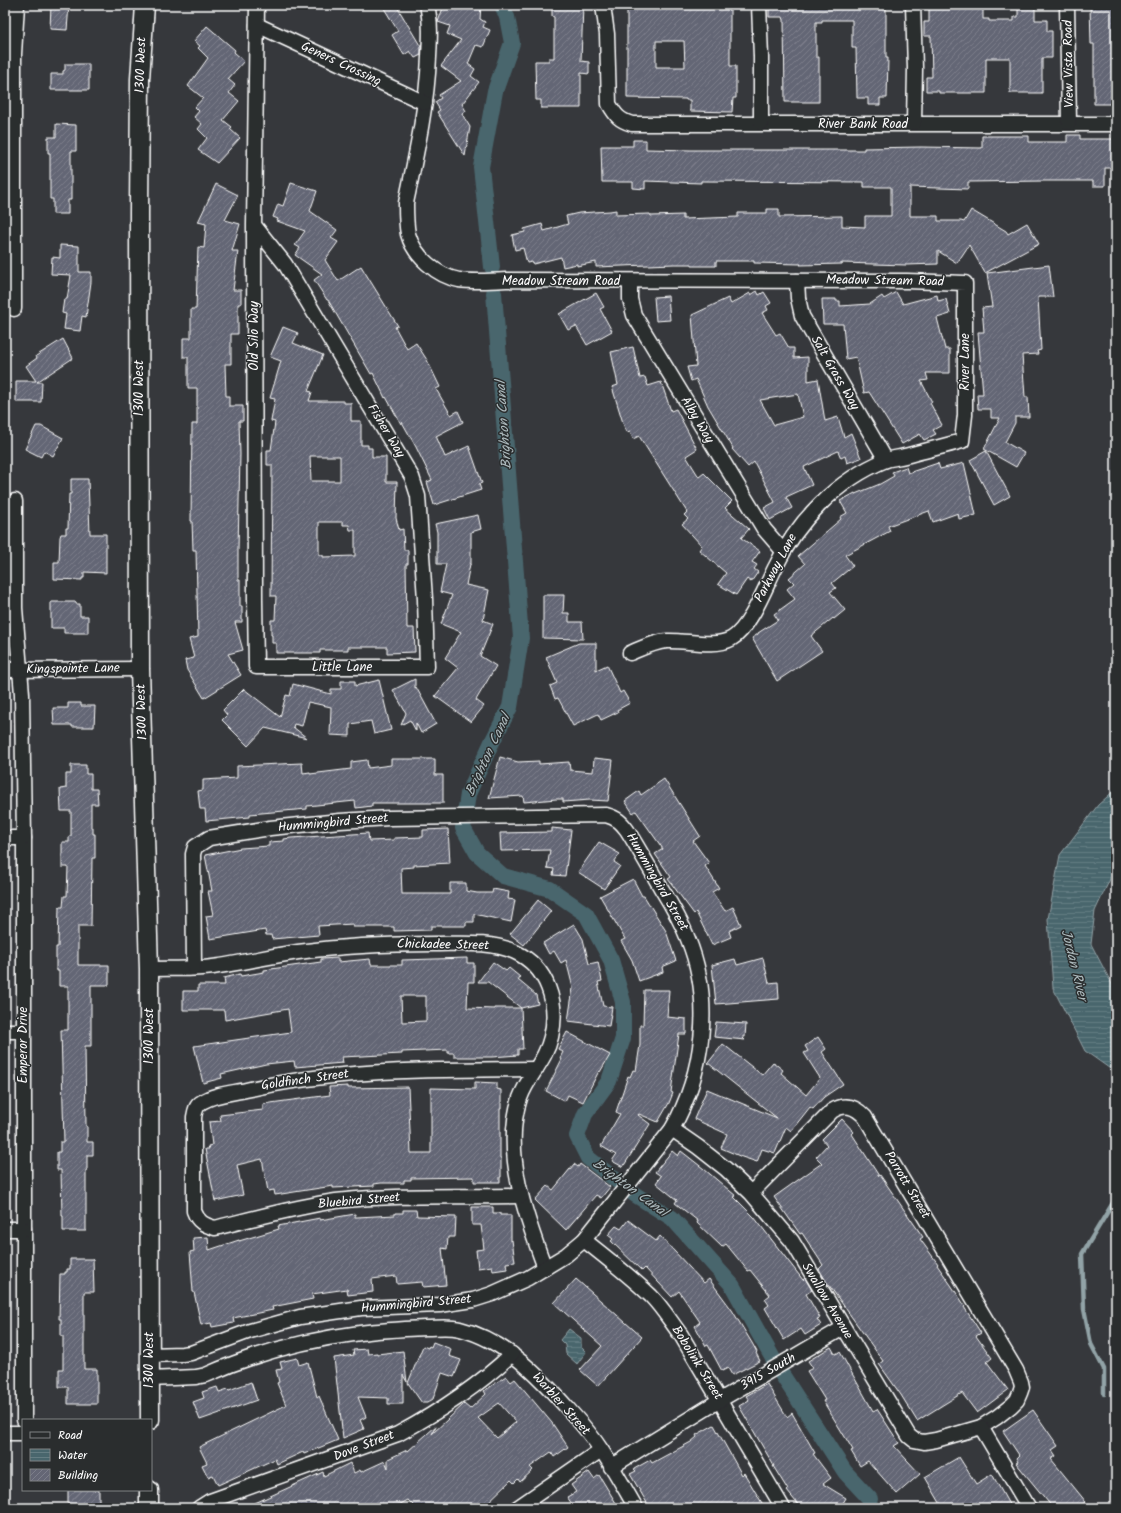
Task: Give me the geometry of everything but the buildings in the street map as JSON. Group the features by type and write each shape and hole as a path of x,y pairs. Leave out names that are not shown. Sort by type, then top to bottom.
{"street":[{"path":"14,309 14,54 16,5"},
{"name":"1300 West","path":"145,5 140,79 139,197 140,669 149,969 150,1419"},
{"name":"Old Silo Way","path":"256,666 254,225 257,5"},
{"name":"Meadow Stream Road","path":"427,5 430,37 425,104 406,203 406,219 409,235 414,246 428,264 442,274 452,278 478,282 506,280 965,282"},
{"name":"River Bank Road","path":"603,5 607,34 607,95 609,104 614,113 622,121 632,124 1116,124"},
{"path":"759,5 761,123"},
{"path":"913,5 915,68 914,123"},
{"name":"View Vista Road","path":"1067,5 1069,123"},
{"name":"Geners Crossing","path":"257,25 425,104"},
{"name":"Fisher Way","path":"254,225 286,264 412,477 418,496 425,599 427,667"},
{"name":"Alby Way","path":"630,281 630,299 634,314 764,529 783,551"},
{"name":"Salt Grass Way","path":"797,281 798,298 802,316 886,460"},
{"name":"River Lane","path":"962,441 965,415 965,282"},
{"name":"Parkway Lane","path":"630,653 648,645 668,641 716,643 730,640 738,633 752,615 783,551 795,532 829,496 852,478 886,460 962,441"},
{"name":"Emperor Drive","path":"15,501 15,608 22,694 24,838 24,1419"},
{"name":"Little Lane","path":"256,666 427,667"},
{"name":"Kingspointe Lane","path":"5,670 140,669"},
{"name":"Hummingbird Street","path":"149,1355 191,1353 250,1331 307,1316 361,1308 440,1305 473,1300 492,1294 522,1281 545,1268 584,1240 672,1129 681,1114 690,1090 700,1048 702,1008 699,976 688,938 676,913 627,830 615,817 606,815 390,818 303,824 209,838 195,847 193,860 194,968"},
{"path":"5,838 24,838"},
{"name":"Chickadee Street","path":"149,969 212,967 297,952 384,944 478,944 496,946 514,951 526,958 536,968 550,989 554,1004 554,1022 551,1040 521,1096 516,1114 513,1137 521,1196 532,1233 545,1268"},
{"path":"5,1031 23,1031"},
{"name":"Goldfinch Street","path":"201,1223 196,1218 194,1212 194,1117 198,1105 207,1099 256,1087 346,1074 383,1071 536,1069"},
{"name":"Parrott Street","path":"751,1193 832,1111 838,1107 844,1106 855,1108 860,1111 865,1116 888,1154 1016,1370 1022,1388"},
{"name":"Swallow Avenue","path":"672,1129 726,1169 751,1193 792,1241 901,1425 914,1440 924,1442 936,1440 981,1427 1011,1406 1017,1400 1022,1388"},
{"name":"Bluebird Street","path":"201,1223 215,1228 280,1212 357,1199 521,1196"},
{"path":"5,1229 24,1229"},
{"name":"Bobolink Street","path":"584,1240 629,1276 652,1297 681,1335 783,1508"},
{"name":"Hummingbird Street","path":"150,1378 196,1377 206,1375 265,1352 306,1341 335,1336 401,1329 458,1328"},
{"name":"Warbler Street","path":"458,1328 481,1336 512,1354 558,1398 601,1450 636,1508"},
{"name":"3915 South","path":"612,1466 720,1400 843,1328"},
{"name":"Dove Street","path":"199,1508 210,1501 398,1434 419,1423 481,1381 512,1354"},
{"path":"981,1427 1029,1508"},
{"path":"5,1433 22,1433"},
{"path":"517,1508 601,1450"},
{"path":"149,1491 149,1508"}],"water":[{"name":"Jordan River","path":"1116,789 1116,870 1111,877 1095,911 1091,944 1116,992 1116,1073 1085,1051 1053,988 1048,919 1060,855 1098,805"},
{"path":"569,1329 581,1338 581,1347 586,1352 577,1364 566,1354 565,1345 560,1340"}],"waterway":[{"name":"Brighton Canal","path":"492,267 481,167 495,91 512,43 507,17 502,5"},
{"name":"Brighton Canal","path":"494,293 521,638 510,707 468,794 463,828 477,853 503,876 550,889 586,914 611,960 623,1002 623,1038 609,1081 585,1114 577,1136 588,1158 634,1194 672,1218 732,1285 781,1373 845,1472 870,1499"},
{"path":"1104,1394 1104,1369 1091,1344 1084,1309 1082,1254 1116,1198"}]}
